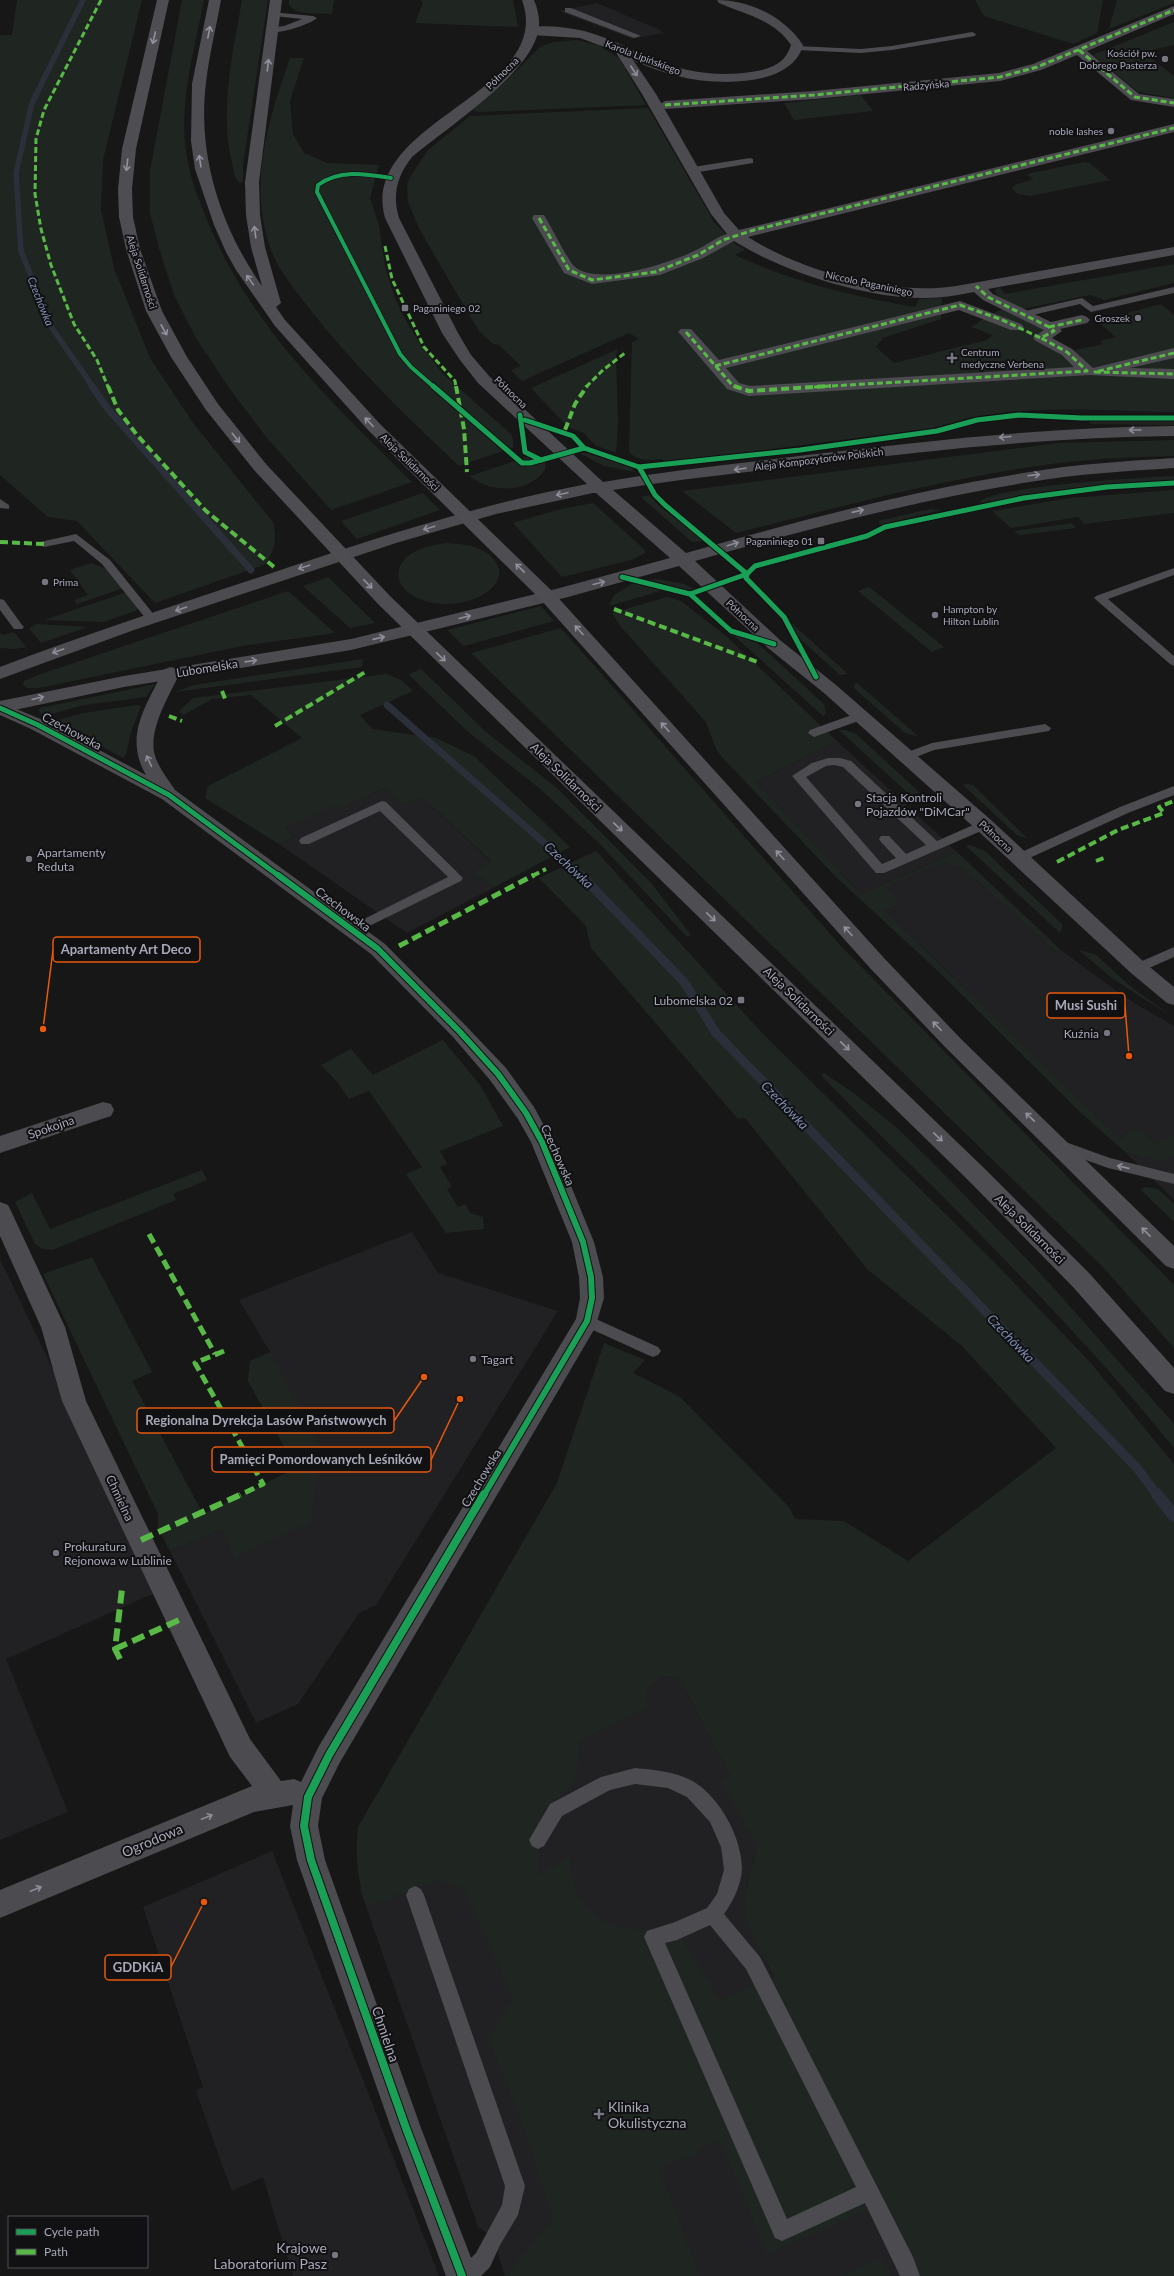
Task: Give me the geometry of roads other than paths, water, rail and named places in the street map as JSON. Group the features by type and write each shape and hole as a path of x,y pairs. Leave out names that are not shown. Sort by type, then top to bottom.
{"main road":[{"name":"Aleja Solidarności","path":"163,0 129,149 125,189 128,231 154,311 179,357 212,407 260,467 341,555 414,629 788,990 976,1174 1081,1280 1174,1384"},
{"name":"Aleja Solidarności","path":"215,0 199,84 198,141 202,169 221,225 243,270 280,323 357,410 547,596"},
{"path":"276,0 252,182 253,215 258,246 280,323"},
{"path":"547,596 877,963 954,1044 1058,1144 1174,1260"}],"street":[{"name":"Północna","path":"528,0 532,14 532,31 523,53 508,70 420,142 400,161 390,179 388,189 389,208 450,333 465,357 484,380 562,454 682,559 774,644 860,716 984,825 1138,968 1174,998"},
{"path":"724,0 783,27 794,38 796,48"},
{"name":"Radzyńska","path":"665,105 985,80 1025,72 1174,10"},
{"name":"Karola Lipińskiego","path":"532,31 570,33 597,40 675,72 713,78 756,75 786,64 792,58 796,48"},
{"name":"Niccolo Paganiniego","path":"619,48 655,85 693,170 718,214 736,236 754,247 793,264 880,288 924,294 1174,250"},
{"path":"1079,50 1135,97 1174,103"},
{"path":"655,85 675,72"},
{"path":"539,218 569,270 592,280 655,272 698,254 723,240 736,236 1174,128"},
{"path":"976,286 988,297 1024,314 1091,371"},
{"path":"715,366 960,305 1045,333 1082,320"},
{"path":"686,332 733,386 749,391 1091,371 1174,374"},
{"path":"1091,371 1174,353"},
{"name":"Aleja Kompozytorów Polskich","path":"341,555 467,517 531,500 600,487 976,440 1074,432 1174,430"},
{"path":"547,596 811,523 981,483 1099,467 1174,462"},
{"path":"0,673 151,618 341,555"},
{"name":"Lubomelska","path":"0,708 81,688 334,648 547,596"},
{"name":"Czechowska","path":"169,795 156,776 145,752 149,728 158,699 171,673"},
{"name":"Czechowska","path":"0,708 38,725 169,795 378,949 460,1032 498,1074 526,1113 542,1142 583,1242 591,1277 592,1298 587,1321 329,1755 308,1796"},
{"name":"Spokojna","path":"0,1145 103,1110"},
{"name":"Chmielna","path":"0,1211 54,1327 74,1401 240,1748 275,1795"},
{"name":"Ogrodowa","path":"0,1904 233,1806 253,1799 294,1792 308,1796"},
{"name":"Chmielna","path":"308,1796 304,1826 312,1860 406,2128 462,2276"}],"lane":[{"path":"568,10 637,36"},
{"path":"272,30 286,28 314,18 274,14"},
{"path":"597,40 622,31"},
{"path":"796,48 861,51 892,48 972,34"},
{"path":"693,170 750,161"},
{"path":"1024,314 1082,301 1091,309 1174,290"},
{"path":"44,544 76,536 106,562 151,618"},
{"path":"1174,571 1100,598 1174,662"},
{"path":"0,602 18,627"},
{"path":"814,733 860,716"},
{"path":"906,757 932,747 1045,728"},
{"path":"935,846 847,764 838,759 830,760 817,771 798,776 880,870 984,825"},
{"path":"1019,858 1124,810 1174,790"},
{"path":"305,841 382,805 457,878 354,930"},
{"path":"885,839 904,859"},
{"path":"1138,968 1174,952"},
{"path":"1058,1144 1108,1163 1167,1177 1174,1188"},
{"path":"1167,1177 1174,1168"},
{"path":"587,1321 653,1352"},
{"path":"538,1840 556,1810 607,1783 635,1776 668,1780 693,1791 716,1816 730,1846 733,1870 725,1898 713,1914 677,1931 653,1937 782,2230 869,2191"},
{"path":"415,1895 515,2186 511,2208 492,2238 483,2260 467,2276"},
{"path":"713,1914 753,1963 869,2191 910,2276"}],"waterway":[{"name":"Czechówka","path":"83,0 32,103 16,173 21,251 52,328 93,387"},
{"name":"Czechówka","path":"92,386 107,408 251,570"},
{"name":"Czechówka","path":"387,705 582,876"},
{"name":"Czechówka","path":"582,876 684,982 716,1033 1137,1468 1157,1495"},
{"name":"Czechówka","path":"1157,1494 1174,1516"}],"place":[{"name":"Kościół pw. Dobrego Pasterza","path":"1165,59"},
{"name":"noble lashes","path":"1111,131"},
{"name":"Paganiniego 02","path":"405,308"},
{"name":"Groszek","path":"1138,318"},
{"name":"Centrum medyczne Verbena","path":"952,358"},
{"name":"Paganiniego 01","path":"821,541"},
{"name":"Prima","path":"45,582"},
{"name":"Hampton by Hilton Lublin","path":"935,615"},
{"name":"Stacja Kontroli Pojazdów \"DiMCar\"","path":"858,804"},
{"name":"Apartamenty Reduta","path":"29,859"},
{"name":"Lubomelska 02","path":"741,1000"},
{"name":"Apartamenty Art Deco","path":"43,1029"},
{"name":"Kuźnia","path":"1107,1033"},
{"name":"Musi Sushi","path":"1129,1056"},
{"name":"Tagart","path":"473,1359"},
{"name":"Regionalna Dyrekcja Lasów Państwowych","path":"424,1377"},
{"name":"Pamięci Pomordowanych Leśników","path":"460,1399"},
{"name":"Prokuratura Rejonowa w Lublinie","path":"56,1553"},
{"name":"GDDKiA","path":"204,1902"},
{"name":"Klinika Okulistyczna","path":"599,2114"},
{"name":"Krajowe Laboratorium Pasz","path":"335,2255"}]}
